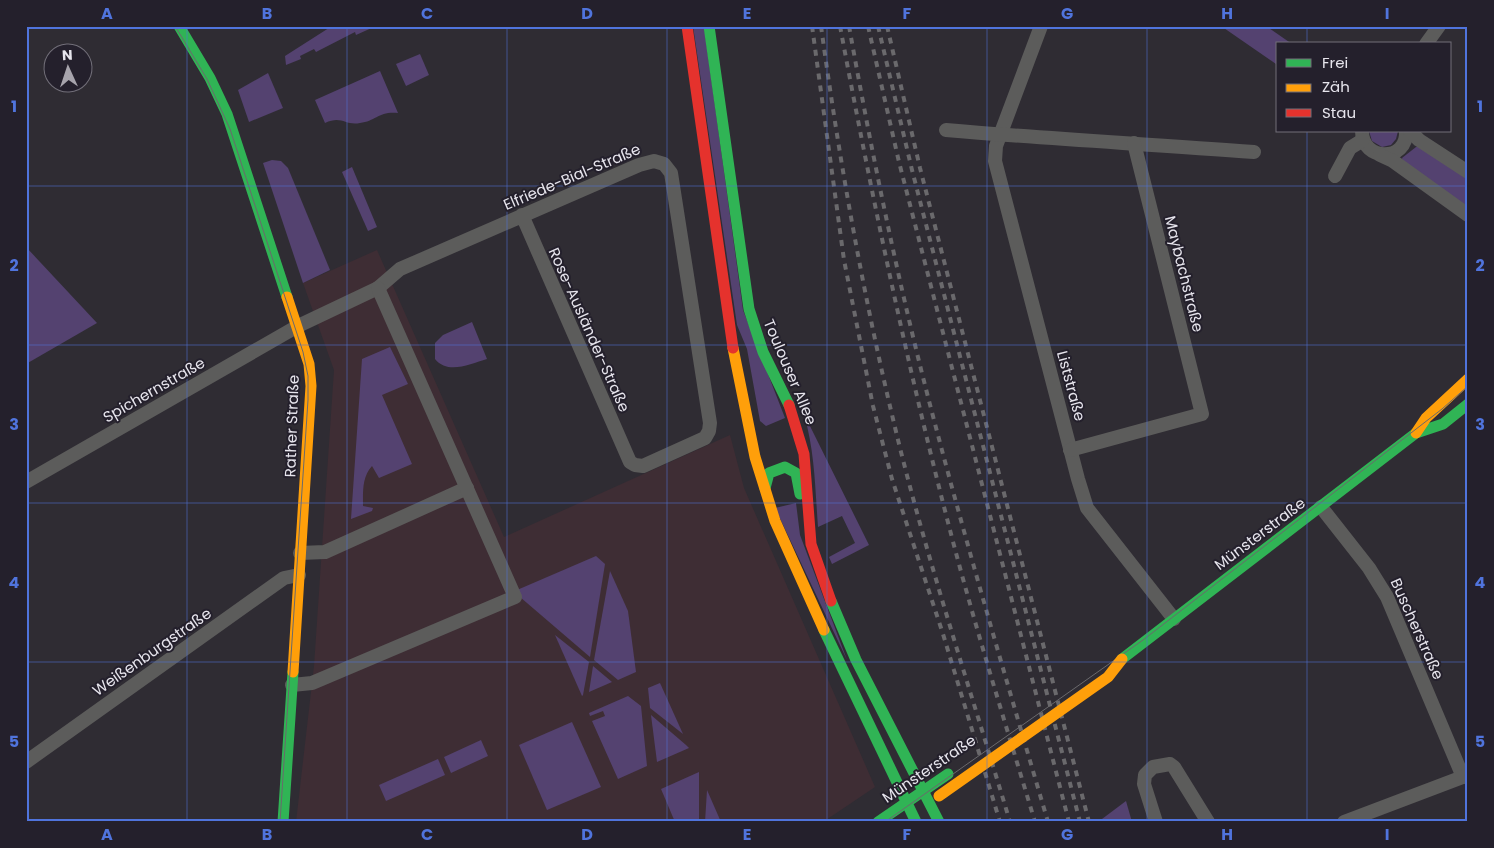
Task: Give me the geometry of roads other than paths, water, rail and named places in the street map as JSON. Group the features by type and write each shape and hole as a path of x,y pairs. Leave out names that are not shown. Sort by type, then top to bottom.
{"main road":[{"name":"Rather Straße","path":"179,26 210,78 227,114 309,364 311,386 283,822"},
{"path":"687,26 728,322 750,438 765,488 797,574 914,818"},
{"name":"Toulouser Allee","path":"709,26 749,306 760,344 785,395 801,436 806,457 808,495 805,513 814,559 834,609 929,788 934,799 939,822"},
{"name":"Münsterstraße","path":"901,822 914,818 934,799 1108,677 1122,659 1416,433 1426,418 1468,379"},
{"name":"Münsterstraße","path":"1416,433 1443,424 1468,404"},
{"path":"765,488 767,477 772,470 780,467 791,469 799,478 805,513"},
{"name":"Münsterstraße","path":"1098,667 1122,659"},
{"name":"Münsterstraße","path":"878,822 955,769"}],"street":[{"name":"Liststraße","path":"1041,26 1000,136 995,152 995,160 1070,450 1087,508 1174,619"},
{"path":"1427,42 1439,26"},
{"path":"946,130 1000,136 1134,142 1254,152"},
{"path":"1380,155 1398,151 1405,141 1408,132"},
{"path":"1409,132 1468,172"},
{"path":"1335,176 1350,148 1363,136 1370,150 1393,161 1468,215"},
{"name":"Maybachstraße","path":"1070,450 1202,414 1134,142"},
{"name":"Elfriede-Bial-Straße","path":"298,326 378,288 400,270 522,215 639,165 654,161 664,164 671,173 709,432 705,438 644,466 635,466 627,458"},
{"name":"Rose-Ausländer-Straße","path":"522,215 627,458"},
{"path":"292,685 312,683 515,597 378,288"},
{"name":"Spichernstraße","path":"26,482 298,326"},
{"path":"300,553 324,552 467,488"},
{"name":"Buscherstraße","path":"1321,507 1369,568 1387,597 1465,776"},
{"name":"Weißenburgstraße","path":"26,762 284,578 299,575"},
{"path":"1156,822 1144,784 1145,774 1153,767 1170,764 1174,767 1208,822"},
{"path":"1344,822 1465,776"}],"tram line":[{"path":"175,26 207,79 230,129 303,352 308,376 308,400 280,822"},
{"path":"885,822 1143,640 1442,409 1468,386"}],"railway":[{"path":"812,26 844,260 873,406 892,479 943,634 1000,822"},
{"path":"821,26 835,125 852,223 893,419 919,520 1010,822"},
{"path":"840,26 879,225 939,488 994,688 1035,822"},
{"path":"849,26 885,210 927,393 970,554 1048,822"},
{"path":"868,26 899,162 1069,822"},
{"path":"878,26 912,170 1080,822"},
{"path":"887,26 920,168 1089,822"}]}
